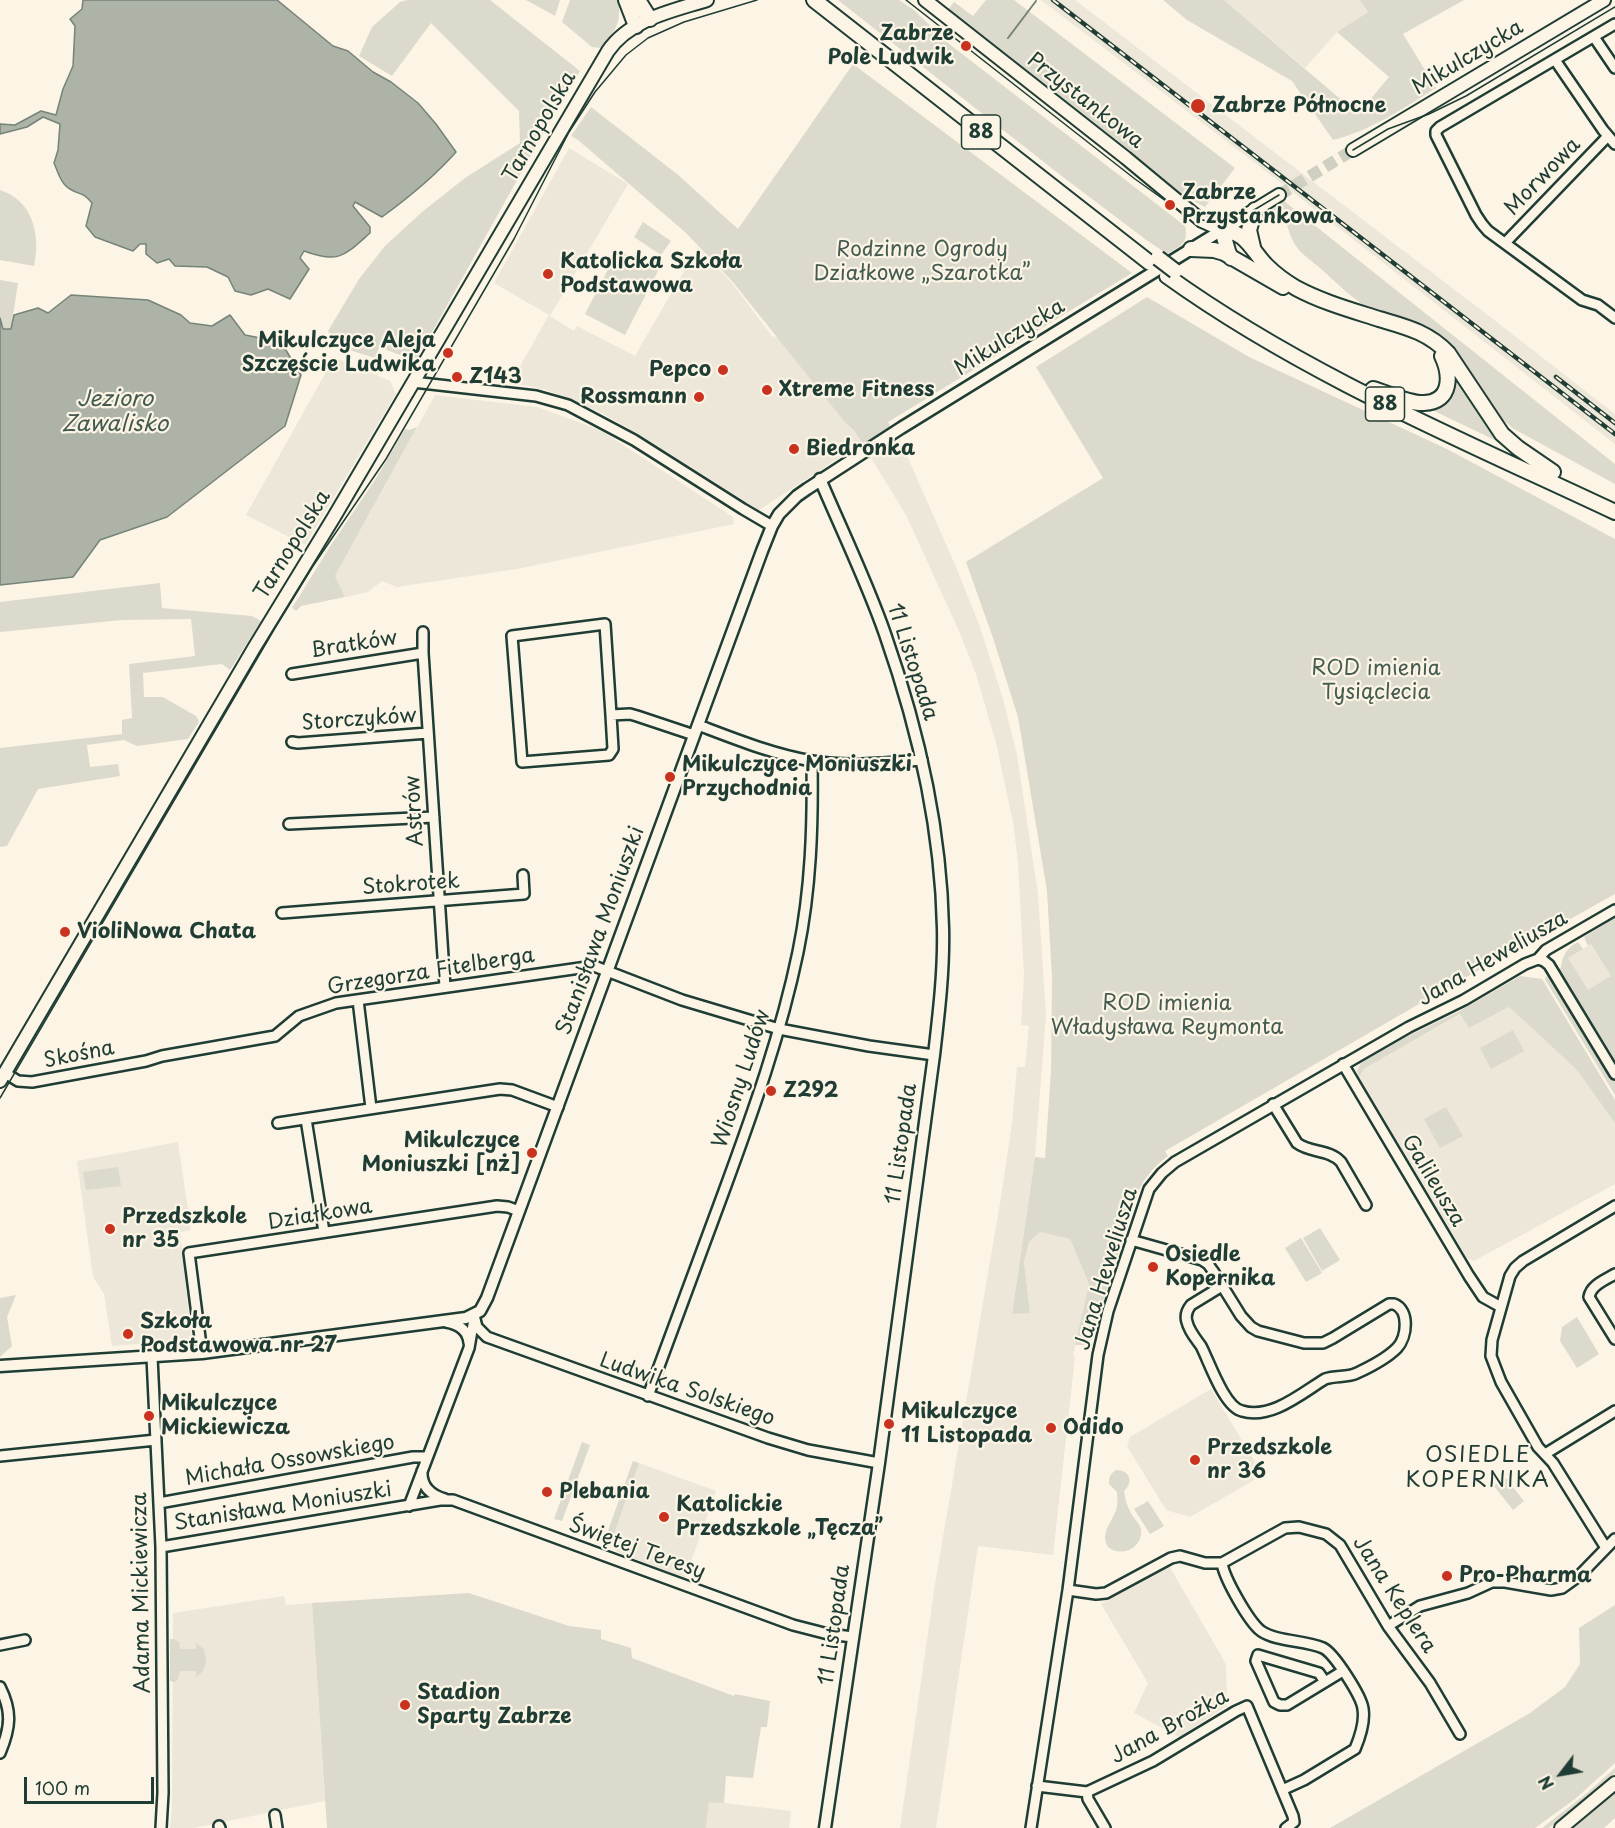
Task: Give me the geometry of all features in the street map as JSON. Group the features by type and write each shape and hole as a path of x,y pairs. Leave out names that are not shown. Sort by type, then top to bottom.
{"main road":[{"path":"626,0 630,29 650,19 707,0"},
{"path":"638,0 650,19"},
{"name":"88","path":"813,0 1247,329 1325,375 1615,512"},
{"name":"88","path":"827,0 1154,260"},
{"name":"Przystankowa","path":"925,0 1126,158 1202,221 1222,230"},
{"name":"Mikulczycka","path":"1353,150 1604,0"},
{"name":"Tarnopolska","path":"2,1077 588,84 612,46 630,29"},
{"name":"Mikulczycka","path":"1222,230 1279,195"},
{"path":"1254,249 1249,230 1255,210"},
{"path":"1232,258 1227,251 1222,230 1232,230 1238,234 1254,249 1266,266 1296,288 1333,304 1422,333 1438,342 1448,353 1502,434 1553,472"},
{"path":"1191,249 1214,250 1320,304 1420,338 1434,347 1443,357 1449,382 1444,393 1436,400 1423,403 1373,389"},
{"name":"88","path":"1171,273 1261,328 1373,389 1615,501"},
{"path":"1562,1828 1615,1783"}],"street":[{"path":"1615,24 1436,131 1476,215 1488,231 1582,300 1598,305 1615,318"},
{"path":"1594,37 1615,68"},
{"path":"1555,60 1615,144"},
{"name":"Morwowa","path":"1505,243 1608,136"},
{"name":"Mikulczycka","path":"772,526 786,506 820,479 1222,230"},
{"path":"413,382 536,396 568,405 634,440 772,526"},
{"name":"11 Listopada","path":"820,479 884,632 922,760 937,848 943,928 941,997 934,1054 879,1463 825,1828"},
{"name":"Stanisława Moniuszki","path":"161,1547 409,1506 469,1348 474,1316 480,1311 487,1298 772,526"},
{"path":"605,624 611,715 613,749 609,755 522,762 512,636 605,624"},
{"name":"Astrów","path":"423,632 445,987"},
{"name":"Bratków","path":"292,674 423,653"},
{"path":"611,715 630,714 813,761 865,764 922,760"},
{"name":"Storczyków","path":"292,742 428,733"},
{"name":"Wiosny Ludów","path":"648,1396 756,1104 799,950 806,902 813,811 813,761"},
{"path":"289,824 434,817"},
{"name":"Stokrotek","path":"282,913 524,894 523,875"},
{"name":"Jana Heweliusza","path":"1031,1828 1068,1590 1096,1366 1108,1311 1149,1189 1175,1162 1409,1027 1538,959 1546,950 1615,910"},
{"path":"1538,959 1549,965 1615,1074"},
{"name":"Grzegorza Fitelberga","path":"162,1056 275,1036 293,1020 309,1012 336,1004 590,966 598,967 682,1000 778,1029 868,1047 934,1054"},
{"path":"358,1000 371,1108"},
{"name":"Skośna","path":"2,1077 32,1082 162,1056"},
{"name":"Galileusza","path":"1343,1064 1468,1276 1484,1297 1501,1307"},
{"path":"278,1123 504,1089 558,1107"},
{"path":"1273,1104 1297,1143 1302,1147 1336,1157 1341,1162 1366,1205"},
{"path":"306,1119 324,1232"},
{"name":"Działkowa","path":"202,1353 189,1253 497,1206 519,1211"},
{"path":"1606,1548 1561,1476 1538,1446 1511,1400 1491,1356 1492,1340 1501,1307 1510,1276 1515,1268 1615,1206"},
{"path":"1131,1240 1202,1260 1208,1264 1222,1286 1240,1316 1258,1331 1293,1341 1323,1343 1389,1304 1398,1305 1405,1316 1401,1343 1396,1349 1360,1372 1325,1379 1270,1410 1248,1413 1235,1409 1212,1372 1186,1322 1187,1310 1191,1305 1222,1286"},
{"path":"1615,1274 1593,1288 1589,1297 1615,1339"},
{"path":"0,1366 202,1353 474,1316 477,1328 488,1337"},
{"path":"444,1321 461,1327 469,1338 469,1348"},
{"path":"469,1348 477,1340 488,1337"},
{"name":"Ludwika Solskiego","path":"488,1337 735,1427 808,1450 879,1463"},
{"name":"Adama Mickiewicza","path":"152,1357 161,1547 163,1782 161,1828"},
{"path":"1545,1454 1615,1411"},
{"path":"0,1456 156,1440"},
{"name":"Michała Ossowskiego","path":"159,1503 413,1457 427,1457"},
{"path":"423,1469 422,1477 427,1489 447,1500"},
{"name":"Świętej Teresy","path":"409,1506 447,1500 457,1501 793,1625 828,1634 853,1637"},
{"name":"Jana Keplera","path":"1222,1563 1285,1528 1299,1527 1326,1534 1340,1545 1388,1626 1430,1683 1460,1734"},
{"path":"1388,1626 1420,1606 1468,1593 1492,1582 1551,1590 1562,1588 1580,1575 1615,1539"},
{"path":"1068,1590 1106,1593 1171,1558 1180,1557 1205,1563 1222,1563 1226,1578 1250,1618 1260,1630 1267,1634 1324,1648 1336,1659 1362,1702 1364,1711 1354,1749 1304,1780 1282,1790"},
{"path":"0,1645 25,1640"},
{"path":"1324,1682 1319,1673 1258,1655 1256,1661 1274,1702 1280,1705 1287,1705 1343,1671"},
{"path":"0,1687 9,1710 7,1732 0,1753"},
{"name":"Jana Brożka","path":"1087,1792 1153,1761 1247,1706 1293,1816 1294,1822 1286,1828"},
{"path":"1037,1786 1087,1792 1088,1799 1105,1828"},
{"path":"275,1815 277,1828"}],"shaded area":[{"path":"1041,0 1075,0 1489,316 1615,414 1615,444 1276,179"},
{"path":"1224,0 1360,0 1368,12 1337,32 1305,68"},
{"path":"569,148 628,184 550,316 574,331 577,326 635,356 698,247 732,283 772,336 792,341 865,441 759,510 602,413 549,391 510,384 549,315 494,283"},
{"path":"336,358 390,381 396,394 305,545 246,515"},
{"path":"435,395 537,407 592,427 605,433 733,517 734,524 517,569 397,587 382,581 368,592 345,597 335,576"},
{"path":"900,440 979,624 1003,699 1017,755 1038,894 1046,1015 1035,1157 1012,1313 1030,1312 1024,1262 1029,1242 1040,1232 1070,1239 1089,1284 1073,1356 1075,1357 1053,1555 978,1546 936,1828 900,1828 935,1584 1001,1197 1012,1123 1017,1067 1025,1067 1029,1026 1021,1025 1024,975 1018,862 1013,822 996,743 976,674 959,631 906,515 871,458"},
{"path":"1591,944 1611,976 1588,991 1568,958"},
{"path":"1509,1007 1576,1069 1615,1123 1615,1184 1474,1261 1467,1258 1359,1077 1364,1069 1461,1014 1469,1028"},
{"path":"178,1142 191,1230 180,1232 192,1340 112,1346 104,1294 93,1277 77,1161"},
{"name":"Przedszkole nr 36","path":"1211,1389 1263,1475 1190,1517 1166,1510 1127,1446 1130,1437"},
{"name":"Katolickie Przedszkole „Tęcza”","path":"639,1463 716,1491 685,1578 617,1552 611,1543"},
{"path":"1168,1564 1226,1664 1227,1706 1179,1737 1134,1713 1148,1683 1101,1604"},
{"path":"284,1596 286,1605 312,1603 325,1801 194,1828 170,1828 173,1613"},
{"path":"709,1801 791,1811 789,1828 706,1828"}],"green space":[{"path":"408,0 490,0 580,71 416,361 379,347 375,358 340,347 328,331 359,279 385,246 422,212 465,178 520,143 519,111 431,23 392,76 359,56 372,27 400,2"},
{"path":"526,0 560,0 555,16"},
{"path":"570,0 618,0 618,21 601,48 592,47 562,22"},
{"path":"838,0 899,0 914,10 948,43 1185,226 1186,237 1182,244 1167,254 1145,239"},
{"path":"986,0 1014,0 1235,168 1205,207 1184,196 947,11 954,2 973,16"},
{"path":"1163,0 1224,0 1358,114 1389,77 1337,32 1368,12 1360,0 1464,0 1403,34 1436,88 1373,125 1333,140 1292,81 1187,20"},
{"name":"Rodzinne Ogrody Działkowe „Szarotka”","path":"853,64 1132,273 888,422 891,428 863,444 732,281 685,232 571,136 591,107 677,174 738,229"},
{"path":"0,190 20,202 32,220 36,243 34,266 0,260"},
{"path":"1284,201 1615,464 1615,484 1514,429 1493,412 1443,340 1417,326 1374,311 1346,291 1298,249 1282,217 1277,216 1273,223 1268,223 1270,212"},
{"path":"643,222 671,241 661,255 634,237"},
{"path":"618,250 658,271 625,335 585,314"},
{"path":"0,280 18,283 11,329 3,330 0,318"},
{"name":"ROD imienia Tysiąclecia","path":"1147,297 1249,357 1447,449 1615,539 1615,894 1445,989 1165,1151 1168,1156 1149,1174 1136,1197 1090,1343 1075,1345 1089,1284 1070,1239 1040,1232 1029,1242 1024,1262 1030,1313 1012,1314 1035,1157 1045,1158 1051,1071 1052,978 1047,891 1018,717 966,562 1103,478 1036,367"},
{"path":"1452,370 1505,445 1428,408"},
{"path":"417,427 335,576 345,597 301,606 296,611 292,608 375,480 405,429"},
{"path":"160,583 162,608 252,616 261,621 230,670 222,664 143,673 144,697 163,697 196,716 199,722 188,739 137,746 124,740 87,745 90,767 118,764 120,776 38,789 7,846 0,847 0,748 122,734 122,720 132,718 129,664 195,656 191,619 122,620 0,632 0,602"},
{"path":"1615,918 1615,1063 1558,970 1561,968 1566,952 1578,942 1583,949 1568,958 1588,990 1611,976 1591,944 1588,946 1584,937"},
{"path":"1549,974 1615,1082 1615,1095 1546,981 1545,978"},
{"path":"1520,976 1542,979 1615,1100 1615,1123 1576,1069 1509,1007 1469,1028 1460,1014 1364,1069 1359,1077 1357,1071 1361,1063 1404,1038 1458,1012"},
{"path":"1513,1030 1524,1051 1491,1069 1480,1048"},
{"path":"1446,1107 1463,1136 1440,1148 1424,1119"},
{"path":"118,1167 121,1186 86,1190 83,1172"},
{"path":"1320,1228 1340,1260 1322,1271 1303,1238"},
{"path":"1301,1238 1322,1273 1306,1282 1285,1248"},
{"path":"16,1295 7,1317 12,1346 0,1357 0,1298"},
{"path":"1577,1317 1599,1354 1577,1368 1560,1341 1562,1327"},
{"path":"582,1442 590,1445 562,1521 554,1519"},
{"path":"633,1461 639,1463 611,1543 602,1537 606,1536"},
{"path":"1116,1470 1125,1472 1129,1477 1129,1484 1124,1491 1125,1497 1141,1530 1139,1542 1135,1546 1119,1552 1108,1547 1105,1536 1117,1504 1117,1492 1109,1484 1110,1476"},
{"path":"1505,1477 1524,1501 1513,1510 1494,1486"},
{"path":"1148,1501 1164,1526 1150,1534 1134,1509"},
{"path":"469,1593 569,1626 601,1630 601,1639 631,1648 632,1658 734,1696 735,1694 770,1701 767,1727 761,1727 753,1778 726,1776 724,1803 709,1802 706,1828 327,1828 312,1603"},
{"path":"1615,1605 1615,1763 1575,1799 1535,1828 1330,1828 1530,1713 1565,1687 1580,1664 1579,1628"},
{"path":"170,1639 179,1642 180,1649 196,1649 196,1643 203,1648 206,1664 200,1674 196,1677 196,1671 180,1671 178,1679 174,1682 170,1681"},
{"path":"1615,1768 1615,1773 1590,1797 1549,1828 1542,1828 1587,1793"},
{"path":"1615,1793 1615,1818 1604,1828 1573,1828"}],"water":[{"path":"83,0 277,0 333,46 348,51 373,72 391,82 418,103 456,152 420,187 382,217 355,202 353,206 370,227 370,233 340,256 325,257 304,251 300,258 309,269 290,299 268,289 251,295 235,291 228,277 207,267 175,266 169,259 157,263 146,254 146,244 140,244 133,251 95,237 86,226 92,203 64,184 54,163 58,150 60,124 43,117 27,127 0,134 0,124 15,125 41,111 56,115 63,89 73,66 75,26 70,19 82,9"},
{"name":"Jezioro Zawalisko","path":"71,295 148,300 181,315 190,323 212,326 230,315 245,335 281,342 301,375 285,426 167,517 100,540 73,577 0,585 0,318 3,329 11,329 14,315 38,308 48,313"}],"waterway":[{"path":"1008,38 1036,1"},
{"path":"0,1701 3,1718 0,1735"}],"tunnel":[{"path":"1279,195 1353,150"}],"tram line":[{"path":"0,1098 275,628 313,566 386,459 514,239 569,132 595,92 626,55 648,38 684,22 757,0"},
{"path":"906,0 1135,179 1184,214 1209,222 1230,221 1244,216 1279,195"},
{"path":"1353,150 1388,129 1429,114 1466,96 1615,7"}],"railway":[{"path":"1053,0 1615,434"},
{"path":"1556,377 1615,423"}],"place":[{"name":"Zabrze Pole Ludwik","path":"966,46"},
{"name":"Zabrze Północne","path":"1198,106"},
{"name":"Zabrze Przystankowa","path":"1170,205"},
{"name":"Katolicka Szkoła Podstawowa","path":"548,274"},
{"name":"Mikulczyce Aleja Szczęście Ludwika","path":"448,353"},
{"name":"Pepco","path":"723,370"},
{"name":"Z143","path":"457,377"},
{"name":"Xtreme Fitness","path":"767,390"},
{"name":"Rossmann","path":"699,397"},
{"name":"Biedronka","path":"794,449"},
{"name":"Mikulczyce Moniuszki Przychodnia","path":"670,777"},
{"name":"VioliNowa Chata","path":"65,932"},
{"name":"Z292","path":"771,1091"},
{"name":"Mikulczyce Moniuszki [nż]","path":"532,1153"},
{"name":"Przedszkole nr 35","path":"110,1229"},
{"name":"Osiedle Kopernika","path":"1153,1267"},
{"name":"Szkoła Podstawowa nr 27","path":"128,1334"},
{"name":"Mikulczyce Mickiewicza","path":"149,1416"},
{"name":"Mikulczyce 11 Listopada","path":"889,1424"},
{"name":"Odido","path":"1051,1428"},
{"name":"Przedszkole nr 36","path":"1195,1460"},
{"name":"Plebania","path":"547,1492"},
{"name":"Katolickie Przedszkole „Tęcza”","path":"664,1517"},
{"name":"Pro-Pharma","path":"1447,1576"},
{"name":"Stadion Sparty Zabrze","path":"405,1705"}],"district":[{"name":"OSIEDLE KOPERNIKA","path":"1478,1468"}],"park label":[{"name":"ROD imienia Władysława Reymonta","path":"1167,1016"}]}
